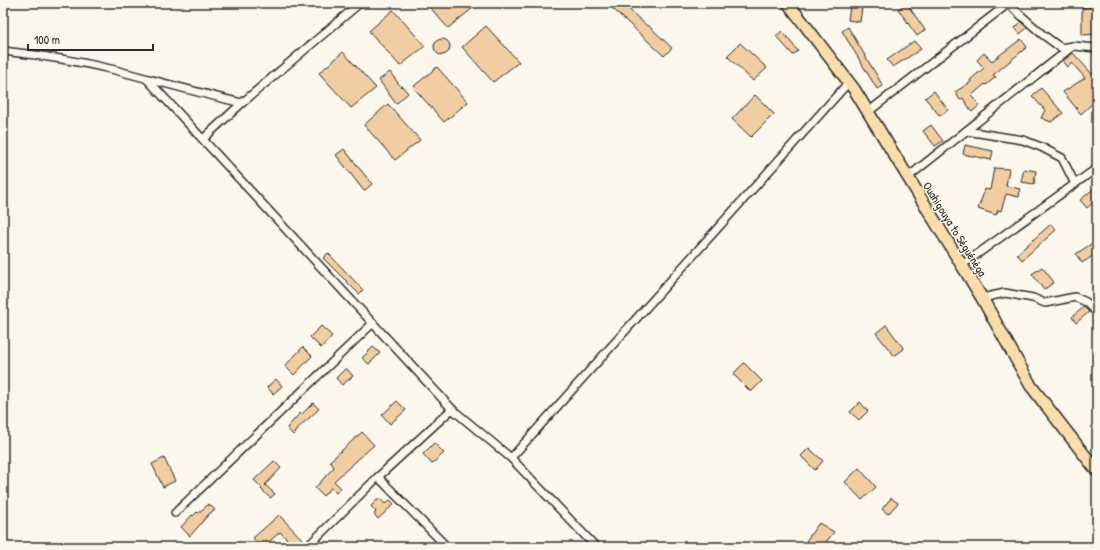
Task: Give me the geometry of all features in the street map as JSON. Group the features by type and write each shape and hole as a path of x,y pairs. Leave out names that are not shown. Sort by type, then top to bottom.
{"main road":[{"name":"Ouahigouya to Séguénéga","path":"788,3 849,82 868,112 982,298 1030,386 1097,471"}],"street":[{"path":"203,138 360,3"},
{"path":"868,112 1008,3 1042,34 1061,48 1073,46 1097,48"},
{"path":"908,177 1073,46"},
{"path":"3,51 40,55 113,70 242,103"},
{"path":"147,79 452,409 510,458 596,547"},
{"path":"510,458 849,82"},
{"path":"966,131 1022,140 1062,158 1075,184"},
{"path":"962,265 1097,168"},
{"path":"982,298 1005,293 1033,298 1045,303 1075,297 1086,302 1097,313"},
{"path":"175,513 373,323"},
{"path":"307,547 378,477 452,409"},
{"path":"378,477 447,547"}],"building":[{"path":"426,3 469,3 473,8 448,28"},
{"path":"615,3 622,3 672,48 664,56 611,7"},
{"path":"907,4 925,30 917,36 898,9"},
{"path":"850,6 862,8 860,22 848,20"},
{"path":"1097,7 1096,34 1082,35 1082,8"},
{"path":"393,10 425,46 400,66 369,31"},
{"path":"1021,22 1027,28 1020,34 1015,28"},
{"path":"486,26 519,62 493,82 462,47"},
{"path":"848,27 883,86 877,89 842,31"},
{"path":"782,31 798,51 793,55 776,36"},
{"path":"442,39 448,41 450,47 448,53 442,55 436,53 434,47 436,41"},
{"path":"1021,39 1027,47 993,75 996,77 971,96 980,105 972,112 963,98 960,100 955,92 971,82 970,80 984,68 977,60 984,53 992,61"},
{"path":"914,41 921,49 893,67 887,60"},
{"path":"740,43 767,68 753,81 727,56"},
{"path":"343,52 376,88 351,108 319,73"},
{"path":"1073,53 1097,78 1097,84 1093,88 1097,92 1097,99 1081,114 1063,92 1085,78 1072,63 1068,67 1063,61"},
{"path":"437,67 468,102 444,122 413,87"},
{"path":"390,72 401,87 402,86 408,93 396,104 379,80"},
{"path":"1041,88 1063,113 1051,122 1041,118 1045,110 1032,96"},
{"path":"934,91 948,110 940,116 925,98"},
{"path":"755,95 774,114 751,137 732,119"},
{"path":"388,104 420,140 395,160 364,125"},
{"path":"931,125 943,141 935,146 923,131"},
{"path":"965,145 993,151 991,160 963,154"},
{"path":"344,149 372,184 364,191 336,155"},
{"path":"994,168 1009,169 1006,186 1020,189 1019,197 1006,194 1001,211 998,210 996,215 978,209 985,189 990,190"},
{"path":"1024,169 1036,171 1034,184 1021,182"},
{"path":"1097,186 1097,199 1087,208 1080,200"},
{"path":"1051,224 1056,230 1022,260 1017,254"},
{"path":"1097,240 1097,253 1082,263 1076,254"},
{"path":"328,253 363,290 359,294 323,258"},
{"path":"1042,267 1054,282 1044,290 1032,274"},
{"path":"1084,307 1089,312 1076,323 1072,317"},
{"path":"886,325 904,349 894,356 876,333"},
{"path":"321,326 332,336 321,348 310,337"},
{"path":"303,347 312,356 294,375 285,366"},
{"path":"373,347 380,353 369,364 362,358"},
{"path":"744,363 762,381 751,392 733,374"},
{"path":"346,368 353,376 342,385 336,378"},
{"path":"276,379 282,386 273,394 267,387"},
{"path":"397,401 406,410 390,424 382,415"},
{"path":"860,402 868,411 859,420 850,412"},
{"path":"313,403 319,409 297,429 298,430 293,435 287,428 300,413 301,415"},
{"path":"362,432 374,445 334,481 341,488 336,493 331,488 323,496 315,488 334,467 330,461"},
{"path":"434,443 444,453 432,464 423,454"},
{"path":"809,448 823,461 815,470 801,456"},
{"path":"164,458 175,481 163,487 152,464"},
{"path":"274,461 281,468 265,485 275,494 270,498 254,480"},
{"path":"859,468 876,487 862,500 845,482"},
{"path":"379,498 385,504 390,500 394,504 378,519 374,514 376,512 371,506"},
{"path":"891,498 898,503 888,514 882,509"},
{"path":"209,504 215,510 209,514 190,536 181,527 192,515 193,516 197,512 198,513"},
{"path":"279,515 302,539 294,546 280,532 263,547 261,547 253,538"},
{"path":"819,523 834,532 822,547 815,547 806,541"}]}
